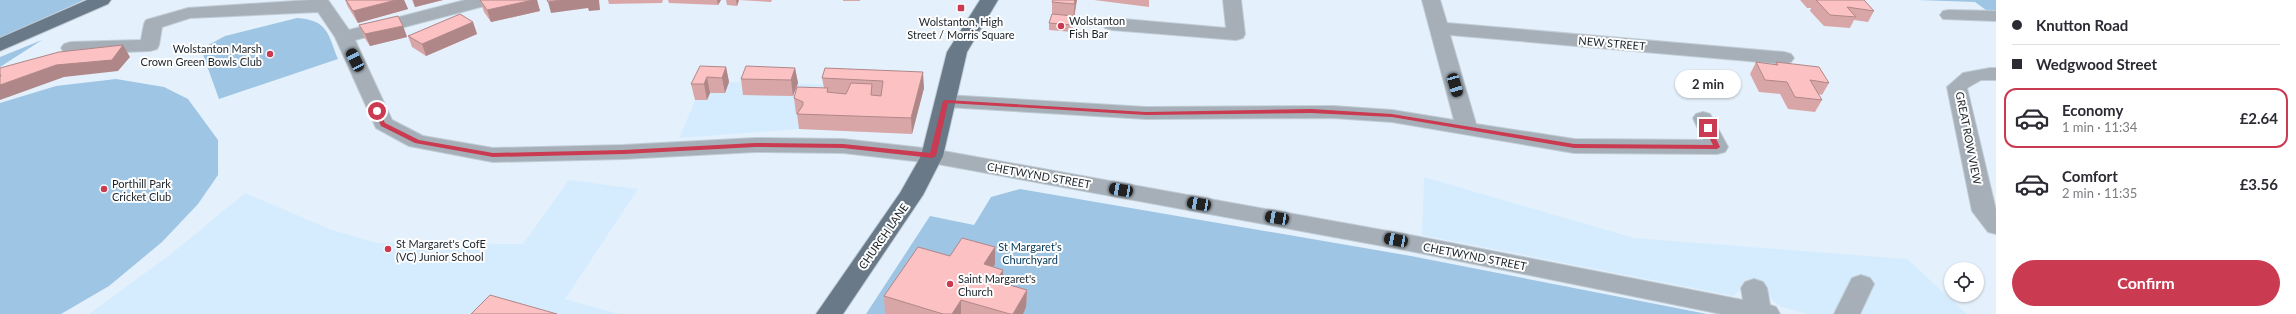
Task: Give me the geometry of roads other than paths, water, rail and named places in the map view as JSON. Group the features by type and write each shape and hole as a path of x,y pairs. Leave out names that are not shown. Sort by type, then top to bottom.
{"main road":[{"path":"0,45 102,0"},
{"name":"CHURCH LANE","path":"829,314 911,195 932,156 957,52 989,0"}],"street":[{"path":"344,37 486,0"},
{"path":"1112,24 1236,34 1232,0"},
{"path":"1431,0 1467,128"},
{"path":"72,48 150,45 153,24 188,13 322,5"},
{"name":"CHETWYND STREET","path":"322,5 344,37 383,124 417,141 493,155 624,152 755,145 843,146 932,156 1759,305"},
{"path":"1949,15 1996,16"},
{"name":"NEW STREET","path":"1439,28 1784,58"},
{"name":"GREAT ROW VIEW","path":"1996,74 1986,74 1966,78 1957,87 1984,211 1996,226"},
{"path":"946,101 1146,114 1311,111 1392,116 1574,146 1717,147 1703,118"},
{"path":"1847,314 1861,284"}],"place":[{"name":"Wolstanton, High Street / Morris Square","path":"961,8"},
{"name":"Wolstanton Fish Bar","path":"1061,26"},
{"name":"Wolstanton Marsh Crown Green Bowls Club","path":"270,54"},
{"name":"Porthill Park Cricket Club","path":"104,189"},
{"name":"St Margaret's CofE (VC) Junior School","path":"388,249"},
{"name":"Saint Margaret's Church","path":"950,284"}],"park label":[{"name":"St Margaret’s Churchyard","path":"1030,252"}]}
